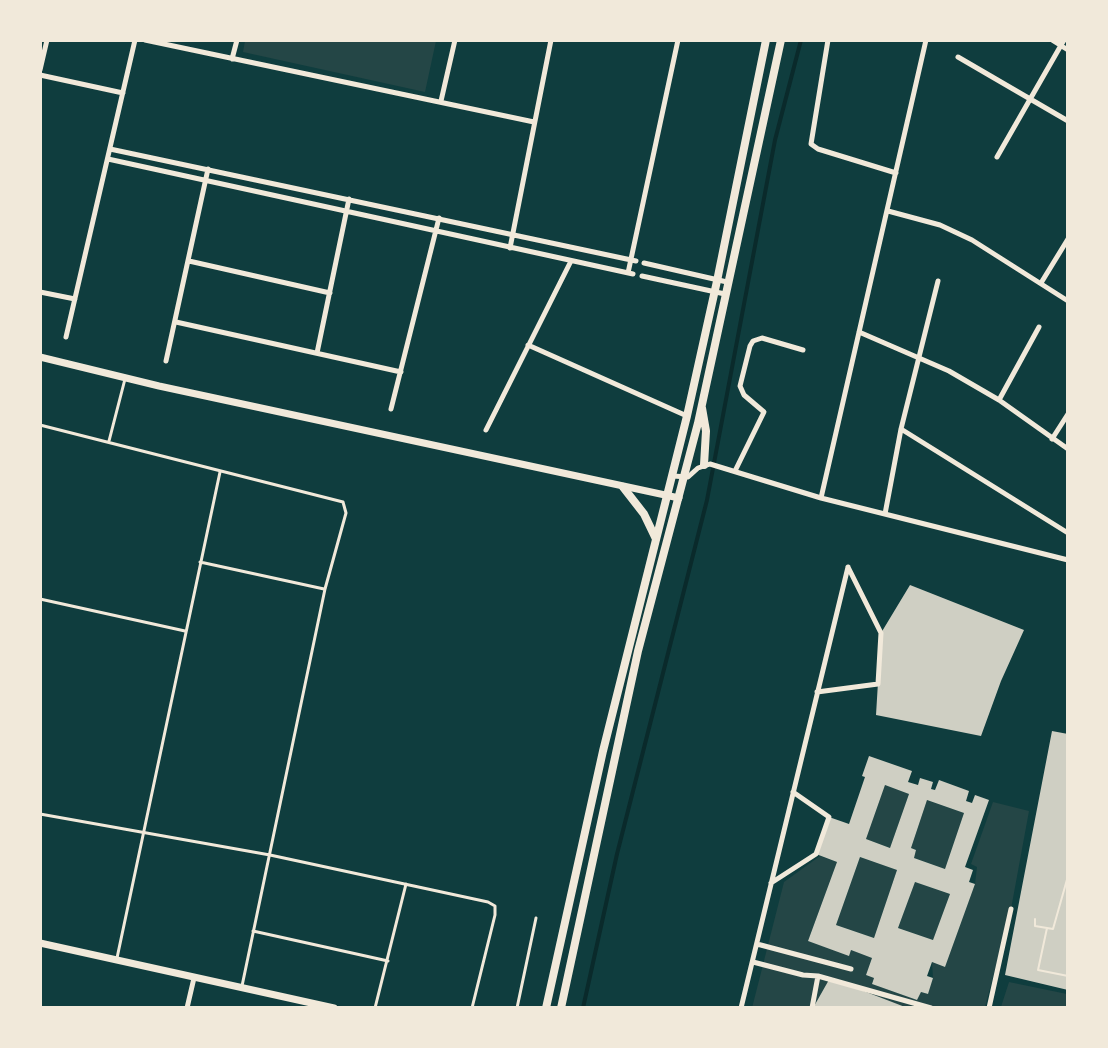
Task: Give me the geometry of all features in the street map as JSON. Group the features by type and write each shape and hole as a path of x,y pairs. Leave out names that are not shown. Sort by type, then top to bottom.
{"main road":[{"path":"546,1008 610,722 687,416 715,292 766,40"},
{"path":"561,1008 638,651 701,407 781,40"},
{"path":"701,407 710,465"},
{"path":"623,487 644,514 656,539"},
{"path":"610,722 623,724"}],"street":[{"path":"40,70 47,40"},
{"path":"66,337 135,40"},
{"path":"145,40 534,122"},
{"path":"232,59 237,40"},
{"path":"441,101 455,40"},
{"path":"510,248 550,40"},
{"path":"108,159 631,274 678,40"},
{"path":"828,40 811,144 818,149 896,173"},
{"path":"821,498 926,40"},
{"path":"1052,40 1062,43 1068,50"},
{"path":"997,156 1062,43"},
{"path":"958,57 1068,121"},
{"path":"40,75 123,93"},
{"path":"110,149 634,260"},
{"path":"166,362 208,170"},
{"path":"317,353 349,199"},
{"path":"888,211 931,222 972,240 1068,301"},
{"path":"392,409 439,218"},
{"path":"1041,283 1068,239"},
{"path":"189,261 330,293"},
{"path":"486,430 571,261"},
{"path":"644,262 728,282"},
{"path":"642,276 725,294"},
{"path":"885,514 901,429 938,280"},
{"path":"40,292 75,299"},
{"path":"176,322 401,372"},
{"path":"999,400 1040,327"},
{"path":"859,332 919,358 999,400 1068,449"},
{"path":"735,471 764,412 744,395 740,386 750,346 753,341 762,338 803,350"},
{"path":"528,345 687,416"},
{"path":"40,357 679,498"},
{"path":"1052,439 1068,414"},
{"path":"901,429 1068,533"},
{"path":"673,476 684,477 710,465 821,498 1067,559"},
{"path":"741,1008 848,567 881,633 878,684 818,692"},
{"path":"771,883 816,854 829,817 793,792"},
{"path":"989,1008 1011,909"},
{"path":"40,943 334,1008"},
{"path":"757,944 851,969"},
{"path":"753,962 803,975 818,976 930,1008"},
{"path":"812,1008 818,976"},
{"path":"187,1008 194,978"}],"lane":[{"path":"109,441 125,377"},
{"path":"40,425 344,502 346,513 325,590 241,988"},
{"path":"117,960 220,472"},
{"path":"200,561 325,590"},
{"path":"40,599 185,632"},
{"path":"40,814 270,855 488,902 495,906 495,915 472,1008"},
{"path":"375,1008 406,884"},
{"path":"517,1008 536,918"},
{"path":"253,931 388,961"}],"path":[{"path":"1035,919 1035,926 1053,928 1068,876"},
{"path":"1047,928 1038,970 1068,976"}],"shaded area":[{"path":"245,40 436,41 425,92 243,52"},
{"path":"885,785 909,794 890,848 866,839"},
{"path":"927,800 964,813 945,869 914,858 916,850 911,848"},
{"path":"993,802 1029,811 1011,909 985,1007 752,1008 784,882 820,856 837,862 808,941 849,955 851,950 872,958 866,975 874,978 872,984 917,1000 921,992 928,994 933,978 932,962 945,967 975,884 977,867 971,864"},
{"path":"860,857 897,870 874,938 836,925"},
{"path":"915,882 950,894 933,940 898,928"},
{"path":"1009,982 1067,994 1067,1007 1001,1007"}],"building":[{"path":"910,585 1024,630 1001,681 981,736 876,715 881,633"},
{"path":"1052,731 1068,734 1068,990 1005,975"},
{"path":"869,756 912,771 908,782 918,785 920,778 933,782 931,789 935,790 939,780 969,791 966,801 972,803 975,795 989,800 965,867 973,870 969,882 975,884 945,967 932,962 927,976 933,978 928,994 921,992 917,1000 872,984 874,978 866,975 872,958 851,950 849,956 808,941 837,862 816,854 829,817 849,824 865,777 862,776","holes":["885,785 909,794 890,848 866,839","927,800 964,813 945,869 914,858 916,850 911,848","860,857 897,870 874,938 836,925","915,882 950,894 933,940 898,928"]},
{"path":"830,978 905,1007 905,1008 813,1008"}],"waterway":[{"path":"583,1008 617,854 707,500 775,140 801,40"}]}
